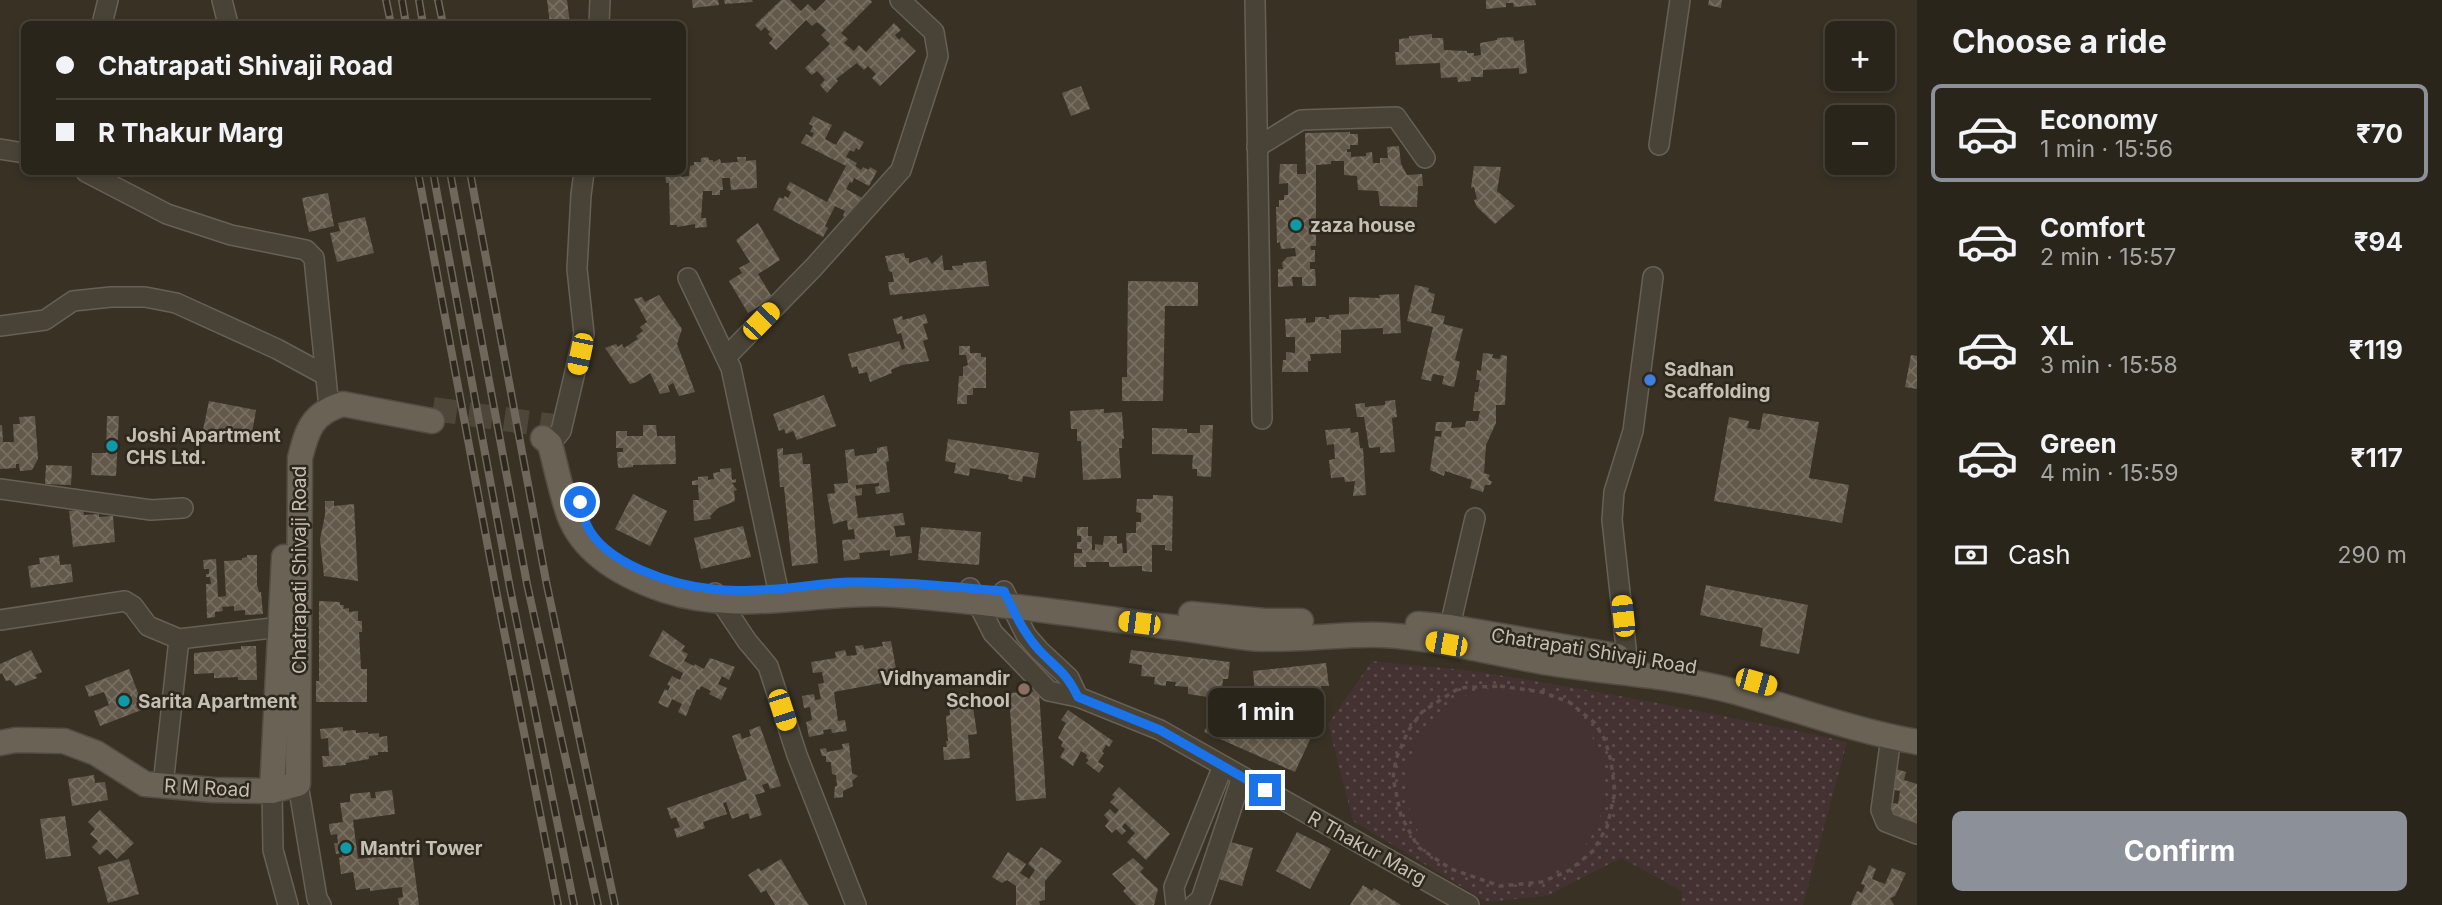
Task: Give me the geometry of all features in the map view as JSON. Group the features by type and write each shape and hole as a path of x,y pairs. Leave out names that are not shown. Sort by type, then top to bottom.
{"main road":[{"path":"327,393 343,404 433,415"},
{"name":"Chatrapati Shivaji Road","path":"272,790 289,450 292,438 307,410 327,393"},
{"name":"Chatrapati Shivaji Road","path":"298,784 300,458 309,426 319,415 327,393"},
{"path":"552,435 570,516 586,545 602,559 626,573 663,590 692,598 779,594 973,596 1008,599 1252,638 1448,636 1551,663 1675,672 1731,682 1917,726"},
{"name":"Chatrapati Shivaji Road","path":"1448,636 1628,657 1675,672"},
{"path":"1731,682 1891,737 1917,742"},
{"name":"R M Road","path":"0,743 16,740 64,741 96,753 145,784 213,790 272,790 298,784"}],"street":[{"path":"103,21 108,0"},
{"path":"222,0 227,21"},
{"path":"599,21 600,0"},
{"path":"726,357 814,267 901,170 938,56 933,32 900,0"},
{"path":"1255,0 1262,419"},
{"path":"1659,145 1679,0"},
{"path":"1257,147 1301,120 1396,117 1425,158"},
{"path":"0,149 21,152"},
{"path":"92,175 167,214 231,235 311,253 314,258 327,393"},
{"path":"552,435 584,334 577,269 584,175"},
{"path":"1628,657 1612,520 1615,492 1633,431 1653,277"},
{"path":"688,278 731,368 779,594"},
{"path":"0,326 45,320 73,302 111,297 145,297 176,303 277,349 327,393"},
{"path":"0,489 151,510 183,508"},
{"path":"1448,636 1475,518"},
{"path":"717,596 768,666 797,755 856,905"},
{"name":"R Thakur Marg","path":"973,596 993,633 1049,691 1078,697 1160,730 1469,905"},
{"path":"1008,599 1026,635 1069,678 1078,697"},
{"path":"0,620 125,601 133,606 148,626 179,639 280,627"},
{"path":"163,785 179,639"},
{"path":"1891,737 1881,810 1886,822 1917,834"},
{"path":"1176,905 1174,887 1223,766"},
{"path":"1194,905 1201,899 1242,777"},
{"path":"298,784 317,898 321,905"},
{"path":"272,790 273,850 288,905"}],"path":[{"path":"1511,687 1542,692 1569,702 1595,723 1605,740 1615,792 1607,827 1593,850 1570,870 1542,882 1500,886 1451,869 1418,847 1401,816 1394,778 1396,759 1408,731 1422,712 1459,688 1511,687"}],"shaded area":[{"path":"1372,661 1479,672 1571,687 1847,742 1803,905 1681,905 1682,891 1621,858 1547,896 1487,902 1353,821 1328,724"},
{"path":"1506,687 1544,694 1576,716 1598,748 1605,786 1598,824 1576,856 1544,878 1506,885 1468,878 1436,856 1414,824 1407,786 1414,748 1436,716 1468,694"}],"building":[{"path":"547,0 567,0 570,21 550,21"},
{"path":"692,0 718,0 719,5 693,8"},
{"path":"724,0 752,0 753,2 725,4"},
{"path":"781,0 790,0 801,11 808,4 815,11 826,0 871,0 841,33 848,39 844,43 854,51 859,45 866,52 894,23 901,30 895,35 899,40 902,37 916,51 880,86 872,78 876,74 868,66 864,70 857,63 836,79 838,81 827,93 820,85 825,80 822,76 817,71 812,75 805,68 830,44 821,35 826,30 817,22 812,26 806,20 776,50 769,43 773,39 768,34 770,32 765,27 761,31 755,25"},
{"path":"1486,0 1535,0 1536,5 1514,7 1513,3 1506,3 1506,7 1486,9"},
{"path":"1709,0 1722,0 1721,8 1708,5"},
{"path":"1432,34 1432,38 1443,38 1444,50 1467,51 1474,53 1474,56 1481,55 1480,43 1497,38 1513,37 1514,41 1524,40 1527,73 1519,74 1519,68 1483,70 1483,77 1471,77 1471,81 1458,82 1457,77 1441,78 1440,63 1396,65 1395,52 1399,52 1399,39"},
{"path":"1081,86 1090,109 1071,116 1062,93"},
{"path":"813,116 832,125 825,139 836,145 844,131 864,142 859,150 850,150 846,157 857,163 855,166 861,170 863,167 869,170 870,167 877,171 869,186 854,178 852,183 850,182 846,189 862,198 851,220 843,216 845,211 835,206 825,226 828,228 823,237 773,210 779,197 788,198 791,192 786,189 790,182 827,202 846,166 801,143 806,134 812,137 814,133 810,132 813,126 809,124"},
{"name":"zaza house","path":"1305,133 1358,134 1358,145 1350,145 1350,149 1347,149 1347,152 1351,152 1351,157 1366,156 1366,153 1372,152 1373,163 1380,163 1380,158 1388,158 1387,147 1399,146 1401,164 1407,175 1422,174 1423,186 1418,186 1417,207 1380,206 1378,191 1358,190 1357,176 1344,175 1344,161 1316,165 1316,246 1310,246 1311,250 1315,250 1315,262 1310,262 1310,269 1315,269 1316,286 1302,286 1302,277 1292,277 1293,286 1278,287 1278,269 1283,269 1282,263 1287,257 1296,256 1295,248 1281,249 1280,242 1277,243 1276,207 1279,207 1279,200 1284,200 1284,195 1288,195 1288,183 1279,184 1280,164 1297,164 1297,174 1306,174"},
{"path":"708,157 713,162 720,159 721,163 738,162 737,157 746,157 746,161 756,160 757,188 731,190 730,178 722,178 723,190 720,190 720,195 703,191 701,218 706,218 707,227 695,228 695,224 677,227 670,225 669,183 666,183 665,175 689,176 690,166 694,165 694,162 701,162 701,158"},
{"path":"1474,166 1501,167 1497,191 1515,206 1495,224 1477,207 1474,200 1477,199 1474,187 1471,188"},
{"path":"328,193 334,226 309,232 302,198"},
{"path":"365,217 374,253 337,262 330,233 340,231 338,223"},
{"path":"758,223 780,260 758,274 775,302 762,310 760,306 748,313 729,281 742,273 739,268 750,262 736,240"},
{"path":"904,253 905,258 909,258 909,263 927,257 932,264 942,255 944,270 953,270 952,266 963,263 986,261 989,286 890,295 888,282 894,282 885,256"},
{"path":"1128,281 1198,282 1198,306 1165,306 1163,401 1122,401 1122,377 1127,377"},
{"path":"1415,285 1429,288 1428,292 1435,294 1431,313 1445,316 1443,324 1463,329 1455,360 1460,362 1454,387 1442,384 1444,376 1433,374 1431,381 1421,379 1433,327 1407,321"},
{"path":"1399,294 1401,333 1383,334 1383,328 1341,330 1341,353 1310,354 1308,372 1282,372 1286,352 1295,353 1295,337 1286,337 1285,319 1306,318 1306,323 1315,322 1315,317 1329,319 1329,315 1349,314 1349,297 1380,298 1379,295"},
{"path":"659,295 682,329 677,344 695,392 679,396 673,383 668,386 670,392 660,394 650,373 630,384 605,348 622,344 624,348 638,339 636,336 643,331 640,327 647,322 634,299 642,297 645,302"},
{"path":"925,314 928,323 923,324 928,339 923,341 929,361 902,365 891,370 892,373 870,382 867,372 859,374 857,366 852,368 848,354 899,341 902,350 905,348 893,319 902,316 903,320"},
{"path":"959,346 970,346 970,353 981,353 981,357 986,357 986,388 973,388 973,395 967,395 967,404 957,404 959,376 963,376 963,367 968,365 966,355 959,355"},
{"path":"1483,353 1493,354 1492,358 1500,359 1501,355 1507,356 1505,405 1496,405 1496,423 1486,445 1484,473 1490,475 1488,479 1492,482 1485,485 1483,492 1470,488 1472,480 1445,471 1444,476 1430,470 1435,436 1441,437 1442,431 1435,431 1436,422 1452,422 1451,428 1465,427 1466,421 1478,421 1480,411 1473,411 1475,392 1478,392 1480,380 1476,380 1477,370 1481,371"},
{"path":"1911,355 1917,356 1917,389 1905,387"},
{"path":"824,395 836,426 797,440 793,431 786,434 784,429 779,431 773,414"},
{"path":"1395,400 1397,417 1392,418 1395,452 1380,453 1380,447 1369,448 1364,417 1357,417 1355,404 1365,403 1365,407 1385,405 1385,401"},
{"path":"209,401 256,410 251,439 203,430"},
{"path":"1104,409 1104,413 1122,412 1124,439 1122,448 1119,448 1121,478 1083,480 1081,441 1077,441 1077,429 1071,429 1070,411"},
{"path":"1763,413 1819,422 1809,478 1849,485 1842,523 1714,501 1729,417 1749,421 1747,428 1760,430"},
{"path":"35,416 38,459 32,470 20,471 19,464 16,464 16,468 0,469 0,425 3,442 14,442 13,424 20,424 19,417"},
{"name":"Joshi Apartment CHS Ltd.","path":"107,416 119,416 116,476 91,475 92,453 106,453"},
{"path":"643,425 656,425 657,436 675,436 676,464 618,468 617,452 623,452 623,448 616,448 616,431 627,431 627,436 643,436"},
{"path":"1200,425 1213,425 1211,477 1197,476 1197,469 1192,469 1193,455 1152,454 1152,428 1187,429 1187,433 1200,433"},
{"path":"1350,428 1351,433 1358,432 1360,448 1363,448 1366,495 1353,496 1355,481 1345,482 1344,477 1331,478 1329,460 1335,459 1334,444 1327,445 1325,430"},
{"path":"948,439 1039,453 1035,478 1023,476 1022,482 1008,479 1009,475 970,468 969,476 954,473 956,463 945,461"},
{"path":"887,446 890,492 876,494 875,487 879,486 879,483 856,485 856,489 862,488 862,495 855,496 858,518 903,513 905,525 894,526 896,537 910,536 912,553 890,556 890,550 859,553 860,559 844,561 842,540 855,539 854,529 848,530 847,520 833,524 827,494 835,493 834,484 848,483 845,450 854,449 855,456 877,453 877,448"},
{"path":"783,448 783,455 802,453 803,464 810,464 818,563 792,566 784,487 780,487 777,449"},
{"path":"46,465 72,466 71,485 45,484"},
{"path":"731,468 732,480 736,479 736,482 732,483 737,490 734,491 735,501 718,508 710,516 711,519 694,521 693,500 699,500 698,485 692,485 692,481 708,476 708,480 714,479 713,473"},
{"path":"633,494 667,511 650,546 615,529"},
{"path":"1153,495 1173,496 1172,551 1165,550 1165,545 1152,545 1152,572 1142,571 1142,566 1109,567 1109,562 1086,562 1086,567 1074,567 1074,553 1082,553 1082,549 1077,549 1081,536 1077,536 1077,527 1088,527 1088,536 1092,536 1092,550 1095,550 1095,544 1103,545 1104,536 1117,536 1117,544 1122,543 1123,553 1127,553 1126,533 1136,533 1136,522 1141,522 1141,513 1136,512 1137,499 1153,499"},
{"path":"325,501 334,501 334,506 354,504 358,581 324,576 320,539"},
{"path":"83,509 84,515 113,516 115,542 73,547 69,511"},
{"path":"743,526 751,557 701,569 694,538"},
{"path":"921,527 981,532 979,565 918,560"},
{"path":"59,555 60,565 71,564 73,582 31,588 28,566 40,564 39,558"},
{"path":"247,555 257,555 257,584 261,592 263,614 245,615 245,610 234,611 234,606 222,607 223,611 215,612 215,617 207,618 206,584 211,584 210,577 206,577 209,569 204,569 203,560 216,559 218,597 226,596 224,561 242,560"},
{"path":"1706,585 1808,605 1799,654 1760,646 1763,628 1700,615"},
{"path":"319,601 340,602 340,605 344,605 343,609 349,608 349,612 358,611 358,621 362,621 362,632 359,632 361,669 367,669 367,702 316,702 316,681 319,681"},
{"path":"663,630 685,646 682,651 688,654 684,661 704,669 710,658 735,667 729,680 722,676 718,684 727,688 721,700 701,686 697,689 686,716 678,712 682,704 672,699 668,708 658,703 665,689 668,691 670,686 667,685 672,676 680,680 683,673 649,656"},
{"path":"891,641 898,680 834,692 838,721 845,720 847,731 832,733 831,729 823,730 824,734 809,737 806,722 812,720 810,707 804,708 802,696 814,694 815,700 821,699 818,684 824,683 822,672 813,673 811,662 836,658 835,652 845,650 847,656 857,655 855,646 863,645 864,649 883,646 882,642"},
{"path":"241,646 256,646 257,680 238,680 238,677 214,678 214,673 194,674 194,653 241,649"},
{"path":"31,650 42,672 35,675 37,678 16,686 10,680 6,681 2,673 0,674 0,664"},
{"path":"1131,650 1230,662 1228,679 1223,679 1221,699 1188,694 1188,687 1175,686 1176,682 1166,681 1166,686 1154,684 1155,677 1141,676 1142,665 1129,663"},
{"path":"1326,663 1329,686 1321,686 1323,703 1254,711 1253,671"},
{"name":"Sarita Apartment","path":"129,669 144,709 100,726 94,711 109,705 104,692 89,697 85,686"},
{"path":"1039,691 1046,798 1016,801 1009,693"},
{"path":"971,693 977,734 968,735 970,758 944,760 943,747 947,747 948,741 946,716 950,715 949,702 955,701 954,695"},
{"path":"1068,710 1113,741 1109,747 1106,745 1102,752 1104,753 1098,762 1104,766 1099,773 1086,763 1089,760 1087,755 1081,751 1073,766 1060,757 1065,749 1058,738 1066,723 1061,720"},
{"path":"1214,712 1236,722 1239,716 1273,731 1279,718 1313,733 1295,772 1204,732"},
{"path":"760,726 781,786 770,789 768,783 762,785 765,792 755,795 762,815 750,819 748,813 732,819 726,802 723,803 727,814 703,822 705,828 677,838 674,829 680,827 676,817 671,819 667,808 747,780 732,736 740,733 742,739 751,736 749,730"},
{"path":"343,727 343,731 356,730 356,733 379,733 379,737 387,736 388,752 378,752 378,755 369,756 369,759 346,765 323,767 322,756 329,756 328,738 321,739 320,729"},
{"path":"849,743 852,773 858,776 852,781 853,786 843,791 843,797 834,798 836,775 832,774 831,762 826,762 826,756 822,756 820,749 826,748 827,752 843,749 842,744"},
{"path":"1896,769 1906,772 1904,780 1917,784 1917,823 1896,818 1895,822 1888,802 1898,804 1900,791 1891,789"},
{"path":"94,775 95,783 105,782 108,800 72,806 68,779"},
{"path":"1119,787 1170,834 1146,860 1127,842 1135,833 1125,823 1122,827 1126,831 1122,835 1116,829 1112,833 1105,826 1109,821 1104,815 1110,809 1115,814 1119,810 1110,802"},
{"name":"Mantri Tower","path":"392,790 395,814 353,820 358,859 412,852 419,905 399,905 398,898 403,897 402,887 356,890 353,872 341,874 339,858 342,853 336,854 334,843 338,843 337,834 331,835 329,828 329,824 343,822 340,803 350,802 350,794 370,792 371,798 376,798 375,792"},
{"path":"100,810 134,843 117,859 107,849 100,855 92,847 98,841 90,834 95,829 88,822"},
{"path":"65,816 71,856 46,859 40,819"},
{"path":"1297,832 1331,849 1310,889 1276,871"},
{"path":"1223,840 1253,848 1242,886 1212,877"},
{"path":"1041,847 1062,861 1045,881 1045,900 1039,901 1040,905 1016,905 1016,886 1007,880 1002,883 992,877 1008,852 1026,864 1020,873 1029,879 1035,870 1028,864"},
{"path":"1133,858 1144,868 1140,872 1158,889 1154,905 1136,905 1123,891 1126,888 1112,874"},
{"path":"129,859 139,894 108,903 98,867"},
{"path":"781,859 809,905 775,905 766,890 761,893 748,875"},
{"path":"1869,865 1876,869 1872,879 1885,884 1892,868 1906,873 1895,896 1890,898 1894,905 1851,905 1857,891 1862,893 1865,885 1861,884"},
{"path":"1363,885 1372,891 1374,888 1401,905 1350,905"}],"tunnel":[{"path":"433,409 554,426"}],"railway":[{"path":"386,0 390,21"},
{"path":"402,0 406,21"},
{"path":"419,0 422,21"},
{"path":"438,0 442,21"},
{"path":"419,175 558,905"},
{"path":"434,175 510,588 574,905"},
{"path":"451,175 527,584 598,905"},
{"path":"471,175 546,581 615,905"}],"place":[{"name":"zaza house","path":"1296,225"},
{"name":"Sadhan Scaffolding","path":"1650,380"},
{"name":"Joshi Apartment CHS Ltd.","path":"112,446"},
{"name":"Vidhyamandir School","path":"1024,689"},
{"name":"Sarita Apartment","path":"124,701"},
{"name":"Mantri Tower","path":"346,848"}],"route":[{"path":"580,502 586,524 614,555 676,583 715,590 778,589 848,582 1004,591 1026,635 1069,678 1078,697 1160,730 1265,790"}]}
